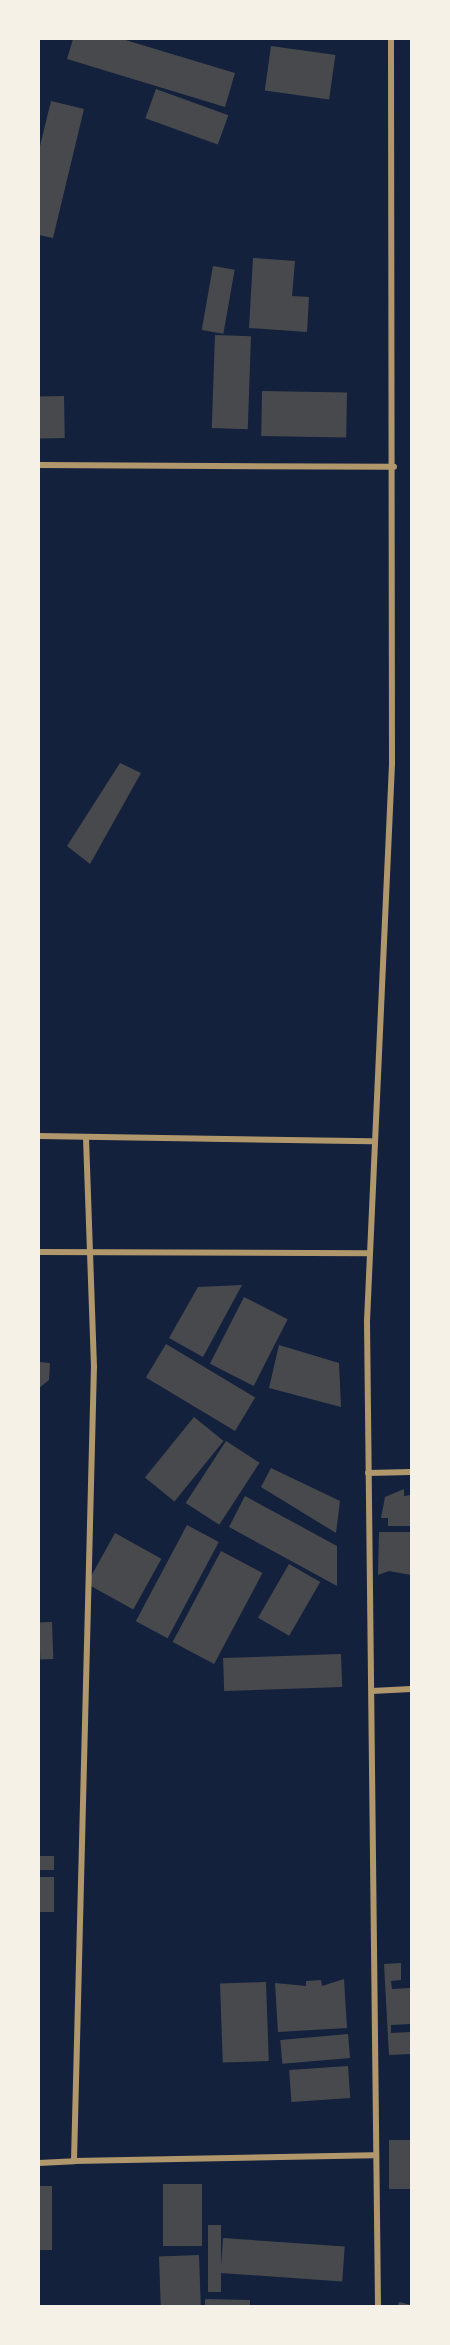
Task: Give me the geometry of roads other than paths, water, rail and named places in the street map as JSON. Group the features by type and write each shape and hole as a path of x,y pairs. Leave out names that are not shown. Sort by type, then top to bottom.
{"street":[{"path":"378,2306 373,2155 368,1253 371,1141 392,764 394,466 391,39"},
{"path":"39,465 394,466"},
{"path":"39,1136 371,1141"},
{"path":"75,2161 94,1378 88,1253 86,1137"},
{"path":"39,1252 368,1253"},
{"path":"368,1473 411,1472"},
{"path":"372,1691 411,1689"},
{"path":"39,2163 373,2155"}]}
